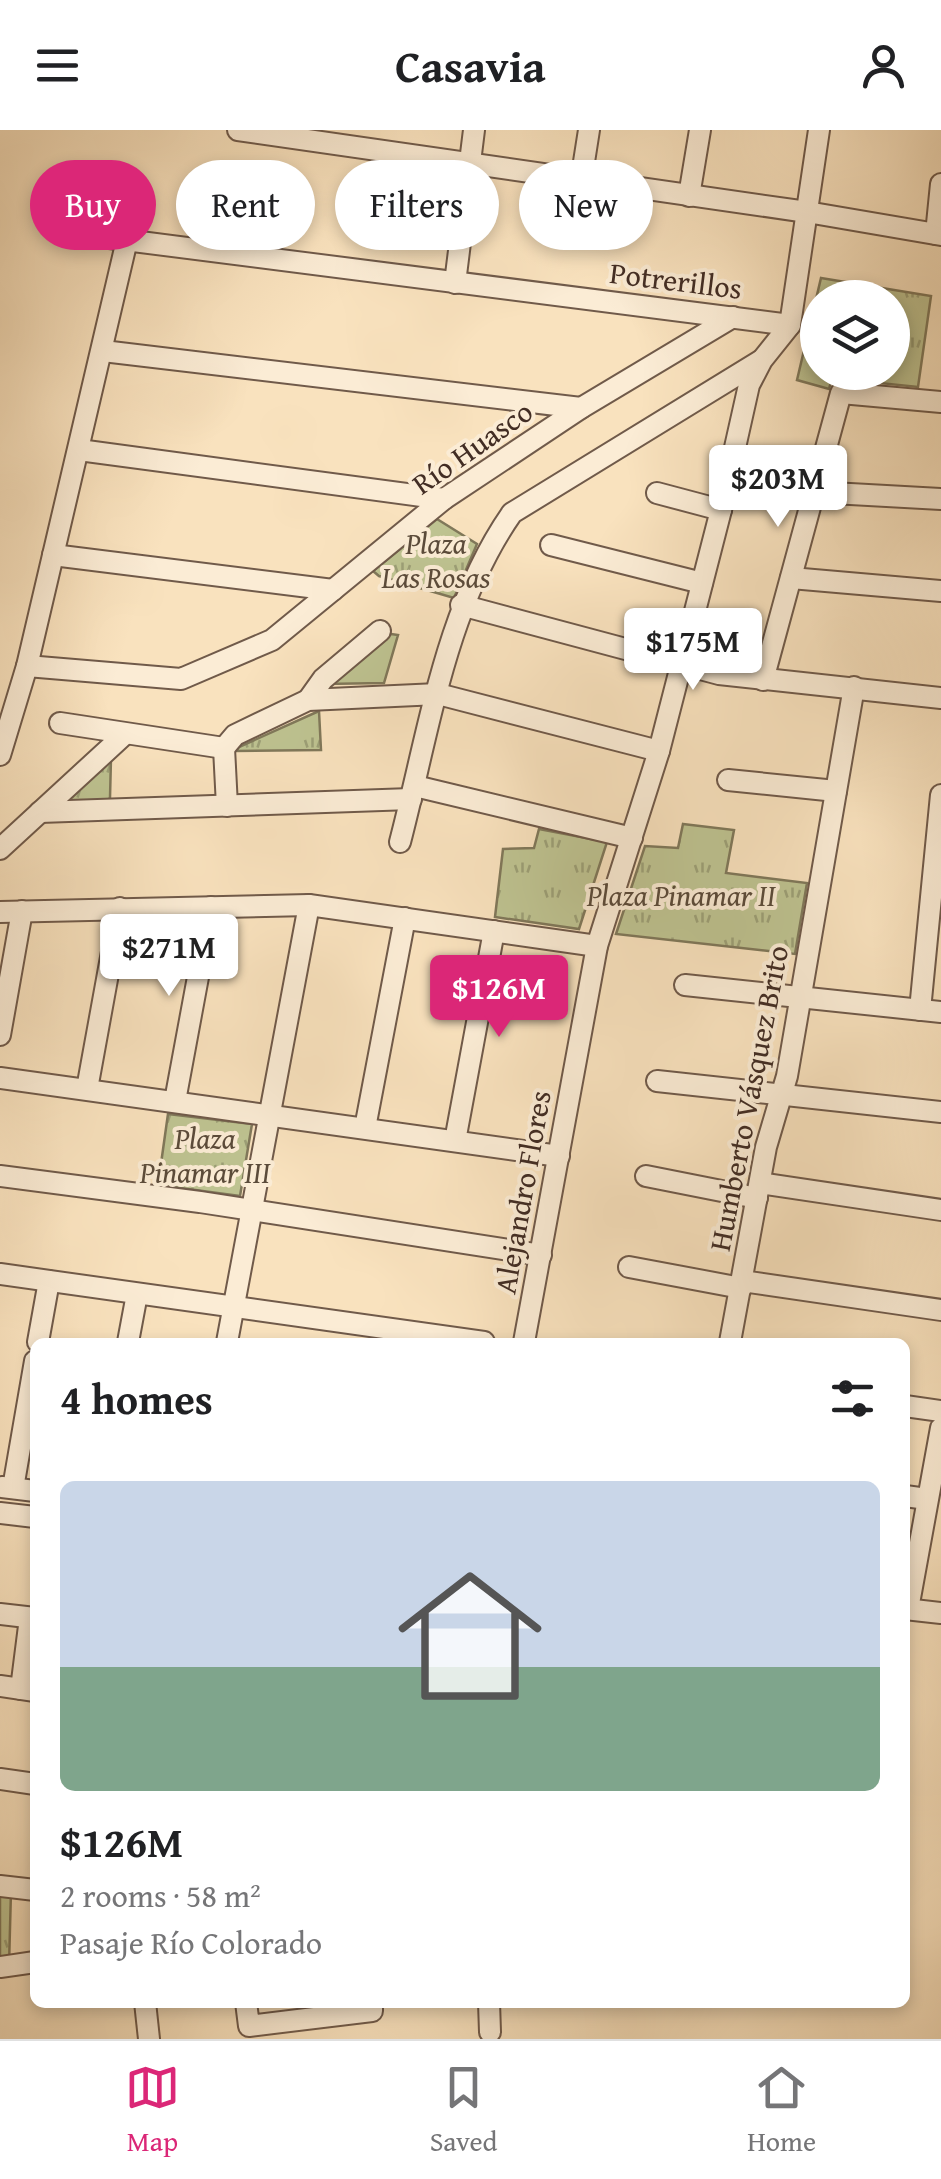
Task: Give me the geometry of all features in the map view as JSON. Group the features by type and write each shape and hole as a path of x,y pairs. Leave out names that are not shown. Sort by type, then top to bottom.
{"street":[{"path":"245,130 356,139 446,160"},
{"path":"469,160 474,130"},
{"path":"584,160 589,130"},
{"path":"689,196 700,130"},
{"path":"790,325 819,130"},
{"path":"653,191 939,235 941,184"},
{"name":"Potrerillos","path":"156,244 790,325"},
{"path":"0,754 27,666 125,250"},
{"path":"455,283 459,250"},
{"name":"Río Huasco","path":"27,666 182,679 272,640 444,500 581,408 733,316"},
{"name":"Alejandro Flores","path":"525,1338 597,946 659,751 749,385 762,360 790,325"},
{"path":"102,351 581,408"},
{"path":"400,842 461,605 487,549 512,513 762,360"},
{"path":"763,680 841,394 941,402"},
{"path":"79,450 444,500"},
{"path":"814,492 941,499"},
{"path":"656,493 721,510"},
{"path":"551,545 702,583"},
{"path":"53,555 333,590"},
{"path":"791,578 941,591"},
{"path":"461,605 719,674 941,698"},
{"path":"308,700 323,680 380,631"},
{"name":"Humberto Vásquez Brito","path":"731,1338 766,1147 783,1094 854,688"},
{"path":"226,806 224,748 235,736 308,700 438,694 659,751"},
{"path":"60,724 224,748"},
{"path":"0,849 125,734"},
{"path":"728,780 836,791"},
{"path":"40,812 226,806 413,792 632,838"},
{"path":"685,985 930,1011 941,795"},
{"path":"0,912 309,905 597,946"},
{"path":"228,1338 309,905"},
{"path":"176,1101 211,906"},
{"path":"87,1089 120,908"},
{"path":"0,1035 22,911"},
{"path":"365,1128 406,918"},
{"path":"455,1141 494,931"},
{"path":"0,1078 559,1156"},
{"path":"657,1081 941,1112"},
{"path":"0,1176 541,1255"},
{"path":"646,1176 941,1210"},
{"path":"629,1267 941,1310"},
{"path":"0,1274 234,1307 330,1332 416,1338"},
{"path":"39,1338 49,1281"},
{"path":"129,1338 137,1294"},
{"path":"6,1487 30,1383"},
{"path":"910,1407 941,1411"},
{"path":"910,1593 941,1428"},
{"path":"910,1497 928,1499"},
{"path":"0,1513 30,1516"},
{"path":"910,1609 941,1613"},
{"path":"0,1614 30,1618"},
{"path":"18,1689 30,1628"},
{"path":"0,1780 30,1783"},
{"path":"0,1886 30,1889"},
{"path":"0,1967 30,1963"},
{"path":"146,2008 149,2039"},
{"path":"247,2008 249,2026 372,2008"},
{"path":"489,2008 490,2032"}],"green space":[{"path":"910,293 931,296 918,387 910,386"},
{"name":"Plaza Las Rosas","path":"437,519 477,544 454,598 373,571"},
{"path":"391,634 398,635 384,683 325,684"},
{"path":"319,711 321,750 236,751 239,747"},
{"path":"111,758 110,798 106,802 63,803"},
{"name":"Plaza Pinamar II","path":"683,824 734,830 726,873 807,883 795,954 616,934 645,846 678,848"},
{"path":"539,829 607,842 579,929 495,917 503,849 534,848"},
{"name":"Plaza Pinamar III","path":"168,1114 252,1124 240,1196 158,1185"},
{"path":"0,1890 11,1891 9,1966 0,1967"}]}
